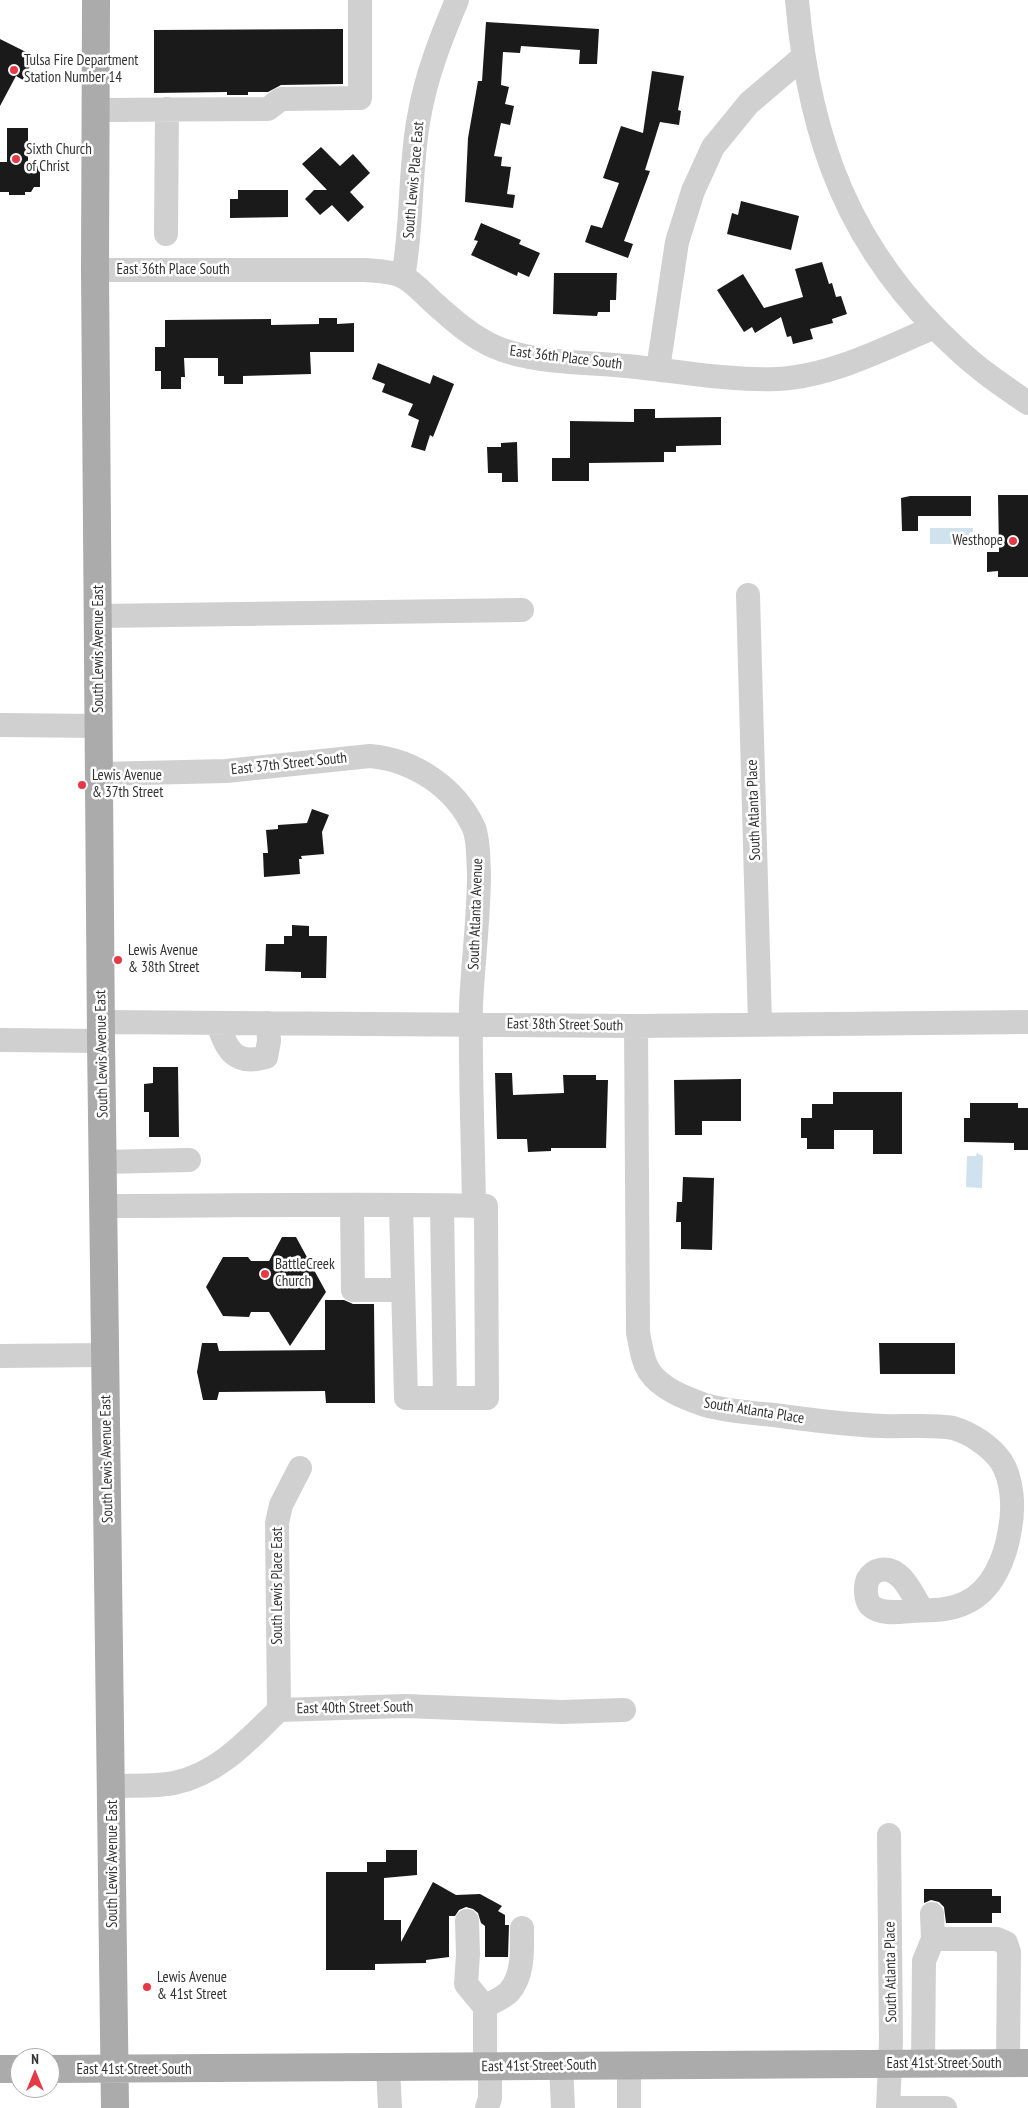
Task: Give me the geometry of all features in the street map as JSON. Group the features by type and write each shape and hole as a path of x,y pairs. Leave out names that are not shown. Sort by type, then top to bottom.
{"main road":[{"name":"South Lewis Avenue East","path":"96,0 95,270 101,1032 115,2108"},
{"name":"East 41st Street South","path":"60,2070 1018,2063"}],"street":[{"path":"95,110 268,109 281,99 360,98 360,0"},
{"name":"South Lewis Place East","path":"403,277 410,234 413,158 419,117 429,74 457,0"},
{"path":"796,0 802,58 816,120 841,193 861,234 881,264 934,327 984,372 1028,403"},
{"path":"658,368 677,242 693,191 713,147 749,103 802,58"},
{"path":"166,234 167,110"},
{"name":"East 36th Place South","path":"95,270 365,270 403,277 462,327 496,348 519,354 558,360 658,368 729,378 778,379 810,374 879,352 934,327"},
{"name":"South Atlanta Place","path":"748,596 760,1024"},
{"path":"99,616 522,610"},
{"path":"0,725 99,726"},
{"name":"East 37th Street South","path":"100,774 226,771 378,756 392,758 416,768 442,785 461,807"},
{"name":"South Atlanta Avenue","path":"461,807 474,829 478,853 479,900 472,1024 474,1206"},
{"name":"East 38th Street South","path":"0,1040 218,1023 636,1026 1028,1022"},
{"path":"218,1023 224,1044 234,1056 252,1061 266,1057 269,1041 268,1023"},
{"name":"South Atlanta Place","path":"636,1026 638,1333 643,1356 649,1371 674,1393 706,1405 850,1425 953,1428 984,1442 1001,1461 1010,1482 1012,1516 1008,1539 999,1569 982,1592 966,1603 940,1610 922,1610"},
{"path":"103,1162 189,1160"},
{"path":"104,1206 352,1206 401,1206 486,1206 487,1398 406,1398 401,1206"},
{"path":"352,1206 353,1290 403,1290"},
{"path":"442,1206 445,1398"},
{"path":"0,1356 105,1356"},
{"name":"South Lewis Place East","path":"279,1710 277,1524 282,1505 300,1468"},
{"name":"East 40th Street South","path":"112,1786 172,1784 193,1778 226,1759 279,1710 406,1706 562,1712 624,1710"},
{"name":"South Atlanta Place","path":"888,2108 892,2033 889,1835"},
{"path":"923,2064 924,1961 933,1939 932,1914"},
{"path":"467,1921 468,1954 466,1984 485,2007 490,2098 487,2108"},
{"path":"485,2007 508,1993 518,1978 522,1956 522,1928"},
{"path":"933,1939 997,1938 1006,1943 1009,1952 1018,2063"},
{"path":"629,2065 629,2108"},
{"path":"561,2066 563,2108"},
{"path":"388,2068 390,2108"},
{"path":"888,2108 945,2108"}],"water":[{"path":"930,528 973,528 973,532 969,533 969,544 930,544"},
{"path":"977,1153 983,1156 982,1188 966,1187 967,1156 976,1156"}],"building":[{"path":"486,22 599,29 597,64 579,64 580,50 521,46 520,53 503,52 501,85 509,87 505,104 514,106 510,125 501,123 494,156 502,157 501,166 511,167 507,194 515,195 513,208 465,202 468,138 478,81 482,81"},
{"path":"343,29 343,84 281,85 268,92 248,92 248,95 227,95 227,92 154,93 154,30"},
{"name":"Tulsa Fire Department Station Number 14","path":"0,39 28,53 24,60 31,64 23,80 16,76 0,106"},
{"path":"652,71 684,76 678,110 681,111 679,125 660,122 645,170 650,171 624,241 633,244 628,258 585,242 591,225 602,228 619,183 603,178 621,126 643,133"},
{"name":"Sixth Church of Christ","path":"7,128 28,128 28,162 31,161 33,166 40,166 40,187 34,187 31,192 25,192 25,195 9,195 9,192 0,192 0,162 7,162"},
{"path":"321,147 340,166 353,154 370,173 350,192 364,207 348,222 332,205 320,215 305,199 314,190 327,190 302,164"},
{"path":"238,190 288,190 288,217 230,218 230,199 238,199"},
{"path":"741,201 799,216 791,250 727,234 732,213 738,215"},
{"path":"481,223 521,240 519,244 540,253 529,277 518,272 517,276 471,255 478,241 474,240"},
{"path":"822,262 829,284 832,283 836,297 841,296 847,314 832,319 833,323 810,329 813,339 793,344 791,336 787,337 781,317 755,333 752,327 744,332 717,290 743,274 764,308 803,297 795,269"},
{"path":"554,273 617,273 616,300 610,300 610,312 598,312 597,316 553,314"},
{"path":"319,318 337,318 337,324 354,323 354,352 310,352 311,374 243,376 243,384 224,384 224,376 218,376 218,358 184,358 185,377 181,377 181,389 161,389 161,371 155,371 155,347 165,347 165,320 271,319 271,325 319,324"},
{"path":"378,363 430,384 433,375 454,384 433,437 430,435 425,451 411,447 419,420 408,415 413,404 382,392 385,384 372,379"},
{"path":"634,409 655,409 655,418 721,417 721,445 676,446 676,452 664,452 664,462 589,463 589,481 552,481 552,458 570,458 570,421 634,422"},
{"path":"517,442 518,482 502,482 502,473 488,473 487,447 501,447 501,443"},
{"path":"998,495 1028,495 1028,577 998,577 998,571 987,572 987,552 999,552"},
{"path":"910,496 971,496 971,516 918,516 918,531 902,531 901,498"},
{"path":"312,809 329,815 322,832 324,854 301,856 302,859 299,859 300,874 264,877 263,853 268,853 266,830 278,829 278,825 307,823"},
{"path":"292,925 309,926 309,936 327,936 326,978 301,978 301,972 265,971 266,944 284,944 284,936 292,936"},
{"path":"153,1067 178,1067 179,1137 149,1137 149,1112 144,1112 144,1084 153,1083"},
{"path":"495,1073 512,1073 513,1095 564,1093 563,1075 596,1075 596,1080 608,1080 606,1148 551,1148 551,1151 528,1152 527,1139 497,1139"},
{"path":"741,1079 741,1121 702,1121 702,1135 675,1135 674,1080"},
{"path":"833,1092 902,1092 902,1154 873,1154 873,1130 834,1130 834,1149 807,1149 807,1138 801,1138 801,1118 812,1118 812,1104 833,1104"},
{"path":"970,1103 1018,1103 1018,1108 1028,1108 1028,1150 1014,1150 1014,1143 964,1142 964,1118 970,1118"},
{"path":"683,1177 714,1178 712,1250 681,1249 681,1222 676,1222 677,1202 682,1202"},
{"name":"BattleCreek Church","path":"282,1237 296,1237 326,1292 290,1346 269,1312 251,1312 249,1317 223,1316 206,1287 223,1257 248,1257 251,1261 269,1261"},
{"path":"325,1300 344,1300 353,1304 374,1304 375,1403 326,1403 325,1391 219,1392 217,1400 203,1400 197,1372 202,1343 217,1343 219,1351 325,1350"},
{"path":"879,1343 955,1343 955,1374 880,1374"},
{"path":"386,1850 417,1850 417,1875 384,1878 384,1920 401,1920 401,1942 433,1882 456,1895 480,1894 502,1906 498,1911 505,1915 505,1925 509,1925 508,1957 485,1957 485,1926 481,1923 478,1913 466,1907 459,1910 455,1916 449,1916 449,1957 426,1960 426,1963 375,1964 375,1970 326,1970 326,1872 367,1872 367,1862 386,1862"},
{"path":"924,1889 992,1889 992,1896 1001,1896 1001,1913 992,1913 992,1923 946,1923 944,1907 939,1902 931,1900 924,1903"}],"place":[{"name":"Tulsa Fire Department Station Number 14","path":"14,70"},
{"name":"Sixth Church of Christ","path":"16,159"},
{"name":"Westhope","path":"1013,541"},
{"name":"Lewis Avenue & 37th Street","path":"82,785"},
{"name":"Lewis Avenue & 38th Street","path":"118,960"},
{"name":"BattleCreek Church","path":"265,1274"},
{"name":"Lewis Avenue & 41st Street","path":"147,1987"}]}
